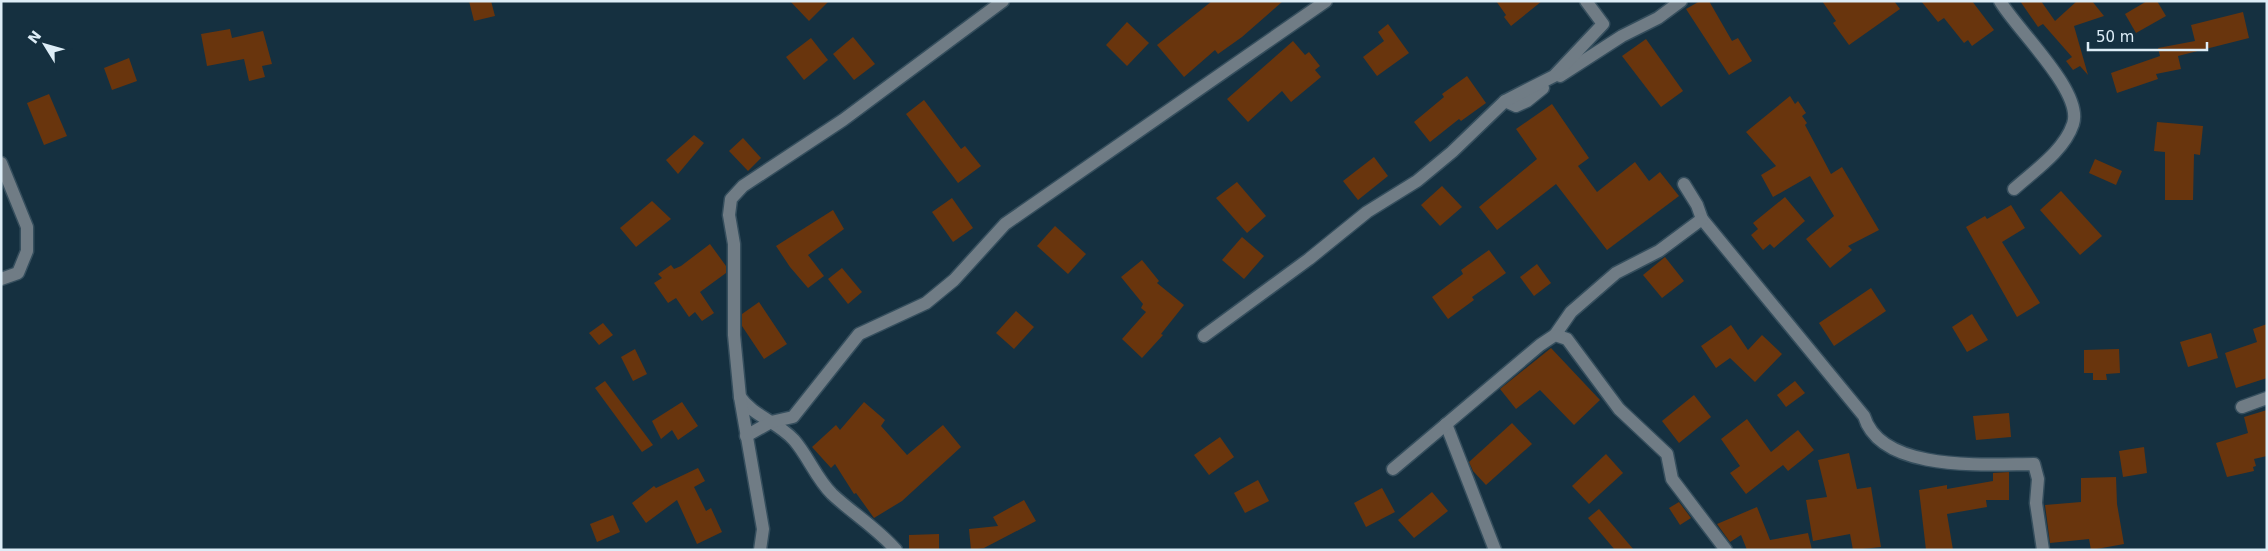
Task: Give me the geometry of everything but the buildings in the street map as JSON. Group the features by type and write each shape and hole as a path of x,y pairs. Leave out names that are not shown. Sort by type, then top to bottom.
{"street":[{"path":"760,550 763,529 740,397 734,335 734,244 729,215 731,199 743,186 843,120 1003,1"},
{"path":"746,436 771,422 793,417 859,334 926,304 954,280 1005,224 1326,1"},
{"path":"1204,336 1309,259 1367,212 1417,181 1452,152 1505,101 1554,76 1603,24 1586,1"},
{"path":"1505,101 1516,106 1527,101 1550,82 1622,36 1658,18 1681,1"},
{"path":"2000,1 2008,16 2049,62 2070,98 2074,123 2058,149 2014,189"},
{"path":"1,163 27,227 27,251 18,273 1,279"},
{"path":"1684,184 1697,204 1702,219 1864,416 1867,427 1893,449 1913,457 1960,464 2034,464 2038,479 2036,504 2043,550"},
{"path":"1393,469 1540,345 1555,335 1571,312 1616,274 1659,251 1702,219"},
{"path":"1555,335 1567,339 1619,410 1667,454 1672,479 1726,550"},
{"path":"740,397 747,408 771,422 794,440 831,493 871,525 896,550"},
{"path":"2242,407 2267,398"},
{"path":"1446,424 1495,550"}]}
